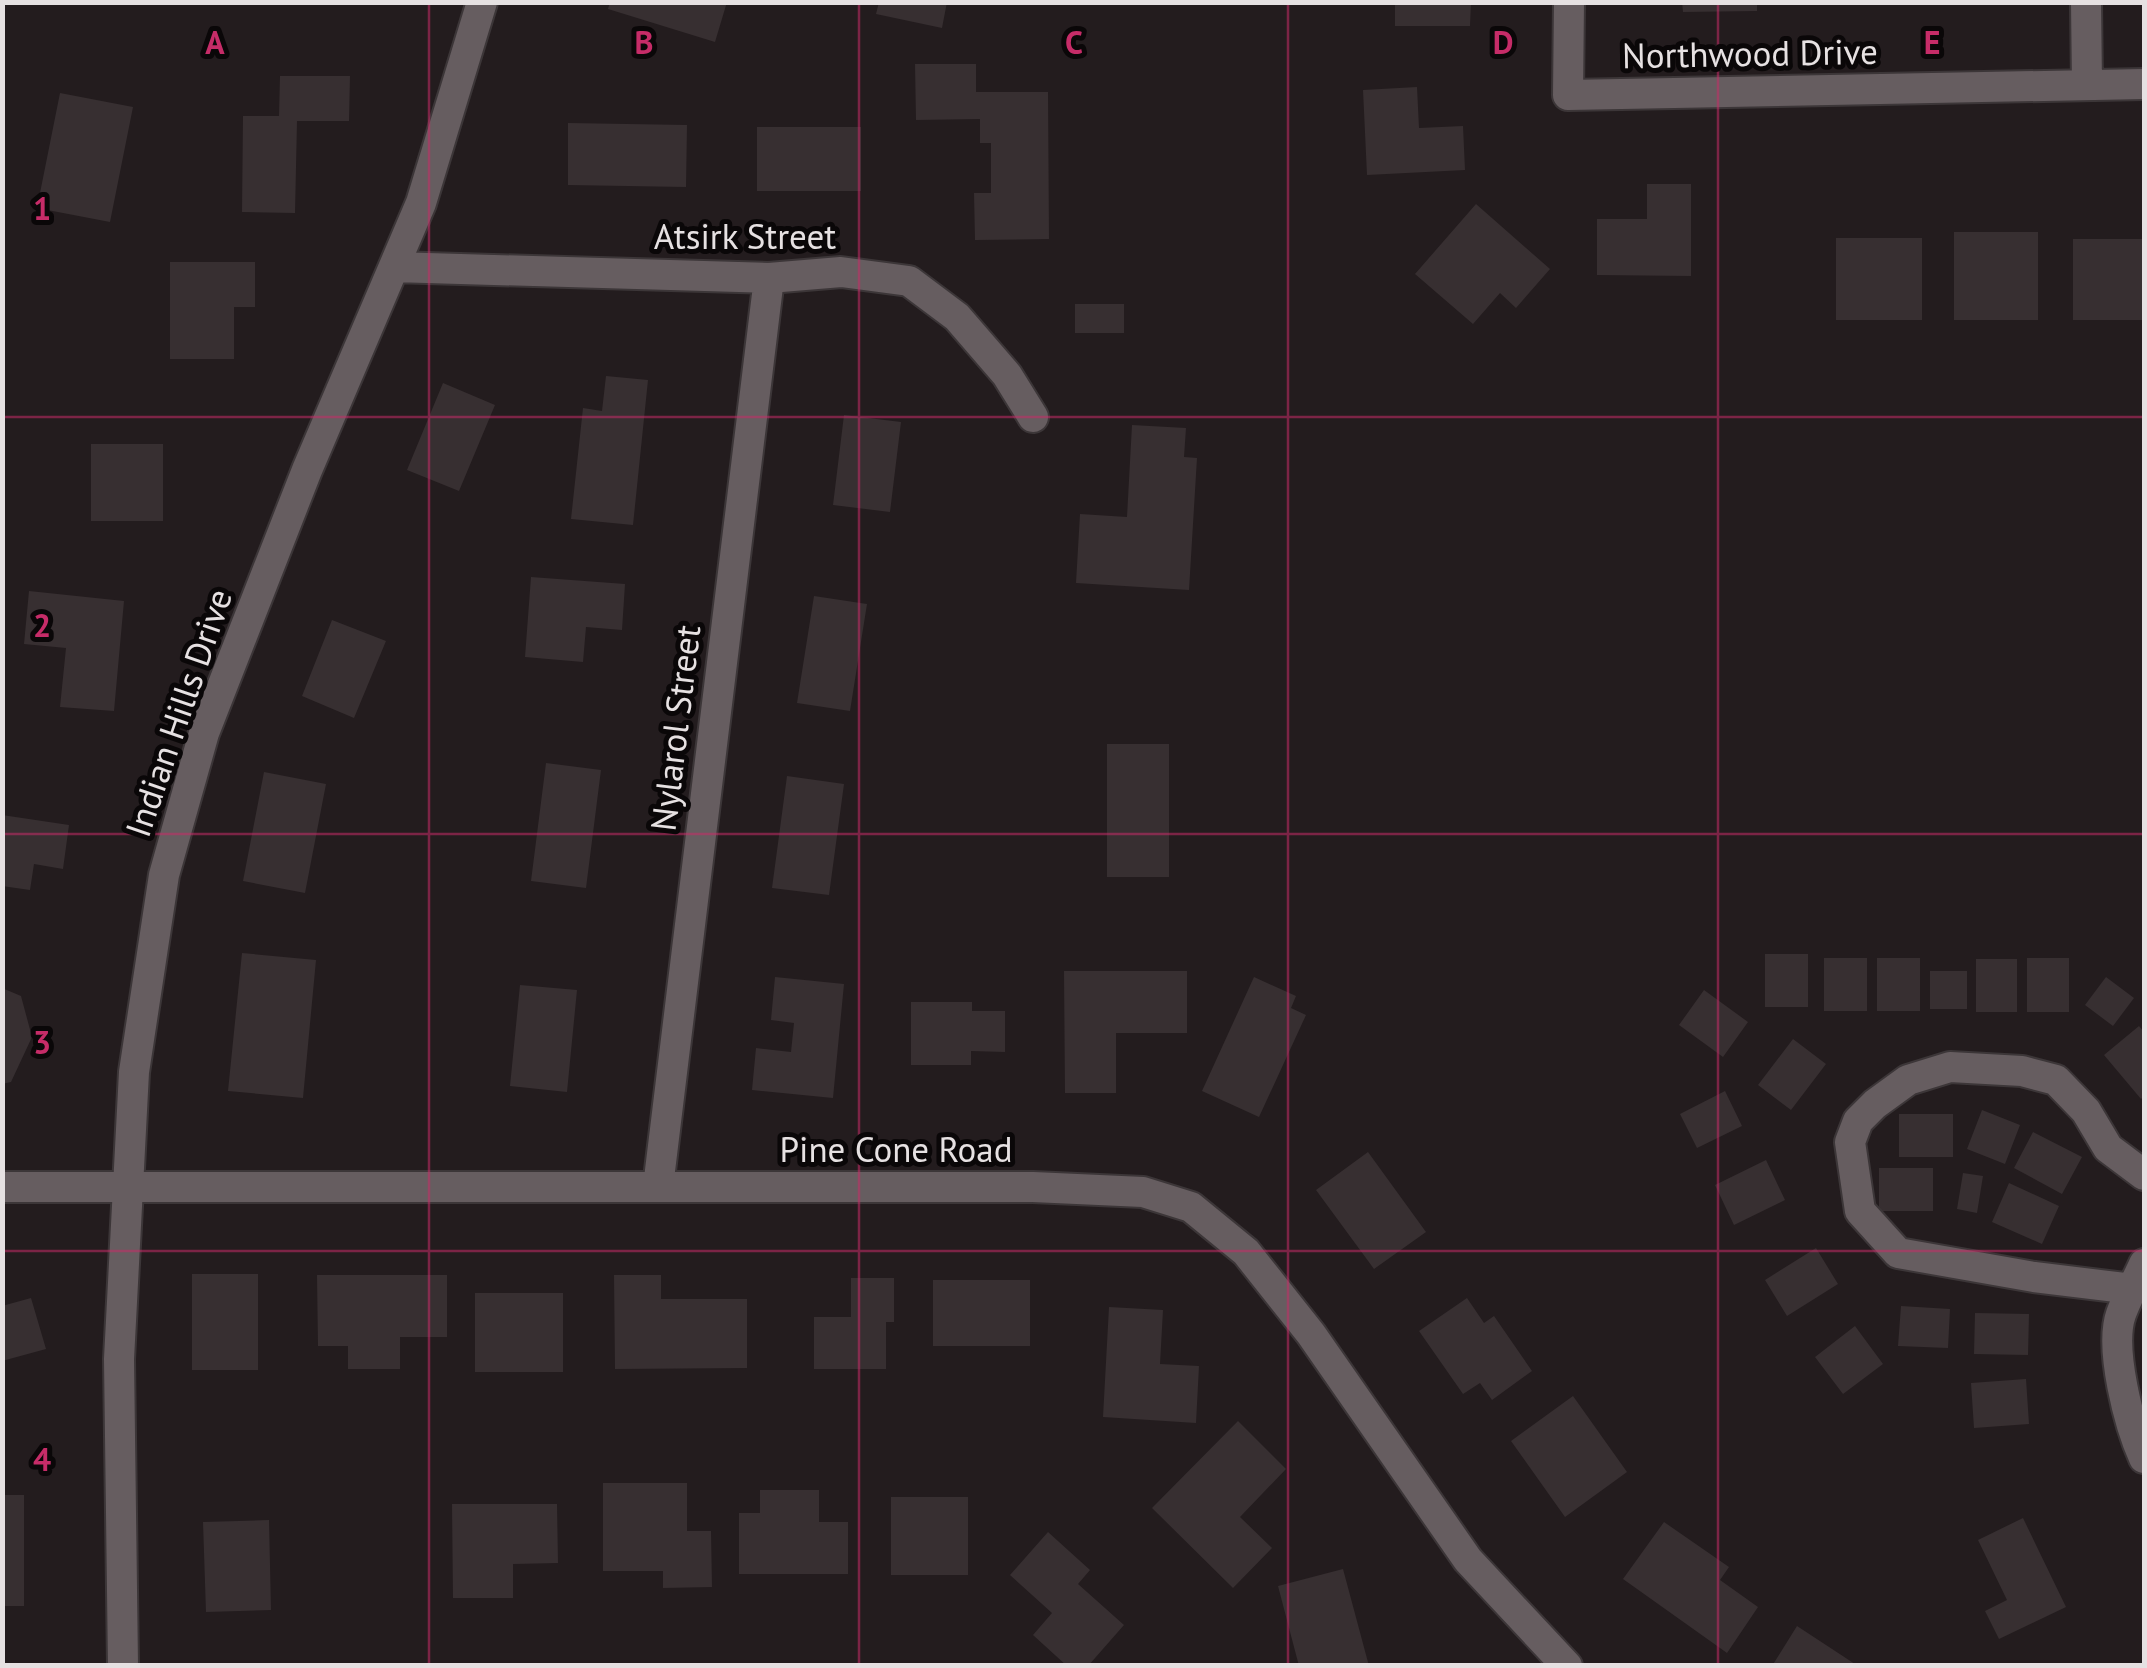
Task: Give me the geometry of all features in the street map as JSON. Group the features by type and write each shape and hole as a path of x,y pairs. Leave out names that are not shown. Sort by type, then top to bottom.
{"street":[{"name":"Indian Hills Drive","path":"123,1666 120,1360 128,1187 134,1072 164,875 204,732 307,470 421,203 482,2"},
{"name":"Northwood Drive","path":"1569,2 1568,94 2144,84"},
{"path":"2086,2 2087,85"},
{"name":"Atsirk Street","path":"394,267 768,278 840,272 909,282 957,317 1007,375 1033,418"},
{"name":"Nylarol Street","path":"658,1187 768,278"},
{"path":"2144,1174 2108,1148 2086,1112 2056,1080 2022,1071 1950,1068 1908,1080 1866,1112 1850,1142 1860,1211 1898,1254 2034,1277 2139,1276 2120,1317 2120,1374 2144,1458"},
{"name":"Pine Cone Road","path":"2,1187 1034,1187 1143,1192 1190,1207 1246,1252 1311,1334 1468,1560 1567,1666"}],"building":[{"path":"610,2 727,2 715,42 608,9"},
{"path":"879,2 947,2 942,28 876,14"},
{"path":"1395,2 1471,2 1470,26 1395,26"},
{"path":"1682,2 1757,2 1757,11 1683,12"},
{"path":"915,64 976,64 976,92 1048,92 1049,239 975,240 974,193 991,193 991,143 980,143 980,119 916,120"},
{"path":"280,76 350,76 349,121 297,121 295,213 242,212 243,116 279,116"},
{"path":"1417,87 1419,128 1463,126 1465,170 1367,175 1363,90"},
{"path":"60,93 133,107 110,222 37,208"},
{"path":"568,123 687,125 686,187 568,185"},
{"path":"757,127 861,127 861,191 757,191"},
{"path":"1647,184 1691,184 1691,276 1597,275 1597,219 1647,219"},
{"path":"1476,204 1550,269 1516,308 1500,293 1473,324 1415,274"},
{"path":"1954,232 2038,232 2038,320 1954,320"},
{"path":"1836,238 1922,238 1922,320 1836,320"},
{"path":"2073,239 2144,239 2144,320 2073,320"},
{"path":"170,262 255,262 255,307 234,307 234,359 170,359"},
{"path":"1075,304 1124,304 1124,333 1075,333"},
{"path":"606,376 648,380 633,525 571,519 583,408 602,411"},
{"path":"443,383 495,405 459,491 407,470"},
{"path":"844,415 901,422 890,512 833,505"},
{"path":"1132,425 1186,428 1184,457 1197,458 1189,590 1076,583 1080,514 1127,517"},
{"path":"91,444 163,444 163,521 91,521"},
{"path":"531,577 625,584 622,630 586,627 583,662 525,657"},
{"path":"29,591 124,601 114,711 60,707 66,648 24,644"},
{"path":"814,596 867,604 850,711 797,703"},
{"path":"332,620 386,641 354,718 302,696"},
{"path":"1107,744 1169,744 1169,877 1107,877"},
{"path":"546,763 601,770 586,888 531,881"},
{"path":"264,772 326,784 305,893 243,881"},
{"path":"787,776 844,784 829,895 772,888"},
{"path":"2,815 69,825 63,869 34,864 30,890 2,886"},
{"path":"242,953 316,960 303,1098 228,1091"},
{"path":"1765,954 1808,954 1808,1007 1765,1007"},
{"path":"1824,958 1867,958 1867,1011 1824,1011"},
{"path":"1877,958 1920,958 1920,1011 1877,1011"},
{"path":"2027,958 2069,958 2069,1012 2027,1012"},
{"path":"1976,959 2017,959 2017,1012 1976,1012"},
{"path":"1064,971 1187,971 1187,1033 1116,1033 1116,1093 1065,1093"},
{"path":"1930,971 1967,971 1967,1009 1930,1009"},
{"path":"775,977 844,984 833,1098 752,1090 756,1048 791,1052 794,1023 771,1020"},
{"path":"1254,977 1296,996 1291,1008 1306,1015 1259,1117 1202,1091"},
{"path":"2106,977 2134,998 2113,1026 2085,1005"},
{"path":"520,985 577,990 567,1092 510,1086"},
{"path":"2,988 21,996 32,1037 11,1082 2,1084"},
{"path":"1704,990 1748,1022 1723,1057 1679,1025"},
{"path":"911,1002 972,1002 972,1011 1005,1011 1005,1052 971,1051 971,1065 911,1065"},
{"path":"2139,1026 2144,1032 2141,1099 2104,1055"},
{"path":"1793,1039 1826,1064 1791,1110 1758,1085"},
{"path":"1725,1091 1742,1126 1697,1148 1680,1114"},
{"path":"1982,1110 2020,1125 2005,1164 1967,1149"},
{"path":"1899,1114 1953,1114 1953,1157 1899,1157"},
{"path":"2033,1132 2082,1157 2062,1194 2014,1168"},
{"path":"1368,1152 1426,1232 1374,1269 1316,1190"},
{"path":"1766,1160 1785,1200 1734,1225 1715,1185"},
{"path":"1879,1168 1933,1168 1933,1211 1879,1211"},
{"path":"1963,1173 1983,1176 1977,1213 1957,1209"},
{"path":"2009,1183 2059,1206 2042,1244 1992,1222"},
{"path":"1816,1248 1838,1284 1787,1316 1765,1280"},
{"path":"192,1274 258,1274 258,1370 192,1370"},
{"path":"317,1275 447,1275 447,1337 400,1337 400,1369 348,1369 348,1346 318,1346"},
{"path":"614,1275 661,1275 661,1299 747,1299 747,1368 615,1369"},
{"path":"851,1278 894,1278 894,1322 886,1322 886,1369 814,1369 814,1317 851,1317"},
{"path":"933,1280 1030,1280 1030,1346 933,1346"},
{"path":"475,1293 563,1293 563,1372 475,1372"},
{"path":"31,1298 46,1349 2,1361 2,1306"},
{"path":"1467,1298 1484,1323 1494,1316 1532,1371 1492,1400 1480,1383 1463,1394 1419,1331"},
{"path":"1901,1306 1950,1309 1948,1348 1898,1346"},
{"path":"1109,1307 1163,1310 1160,1364 1199,1366 1196,1423 1103,1417"},
{"path":"1975,1313 2029,1314 2028,1355 1974,1354"},
{"path":"1855,1326 1883,1364 1843,1394 1815,1357"},
{"path":"2026,1379 2029,1424 1974,1428 1971,1383"},
{"path":"1573,1396 1627,1472 1565,1517 1511,1441"},
{"path":"1238,1421 1286,1469 1240,1517 1272,1548 1233,1588 1152,1508"},
{"path":"603,1483 687,1483 687,1531 711,1531 712,1587 663,1588 663,1571 603,1571"},
{"path":"760,1490 819,1490 819,1522 848,1522 848,1574 739,1574 739,1513 760,1513"},
{"path":"2,1495 24,1495 24,1606 2,1606"},
{"path":"891,1497 968,1497 968,1575 891,1575"},
{"path":"452,1504 557,1504 558,1563 513,1564 513,1598 453,1598"},
{"path":"2023,1518 2066,1607 1999,1639 1985,1611 2007,1600 1978,1540"},
{"path":"269,1520 271,1610 206,1612 203,1522"},
{"path":"1664,1522 1729,1567 1720,1580 1758,1607 1727,1653 1623,1579"},
{"path":"1048,1532 1090,1570 1078,1584 1124,1625 1088,1666 1067,1666 1033,1635 1052,1613 1010,1575"},
{"path":"1343,1569 1369,1666 1299,1666 1278,1586"},
{"path":"1797,1626 1858,1666 1772,1666"}]}
